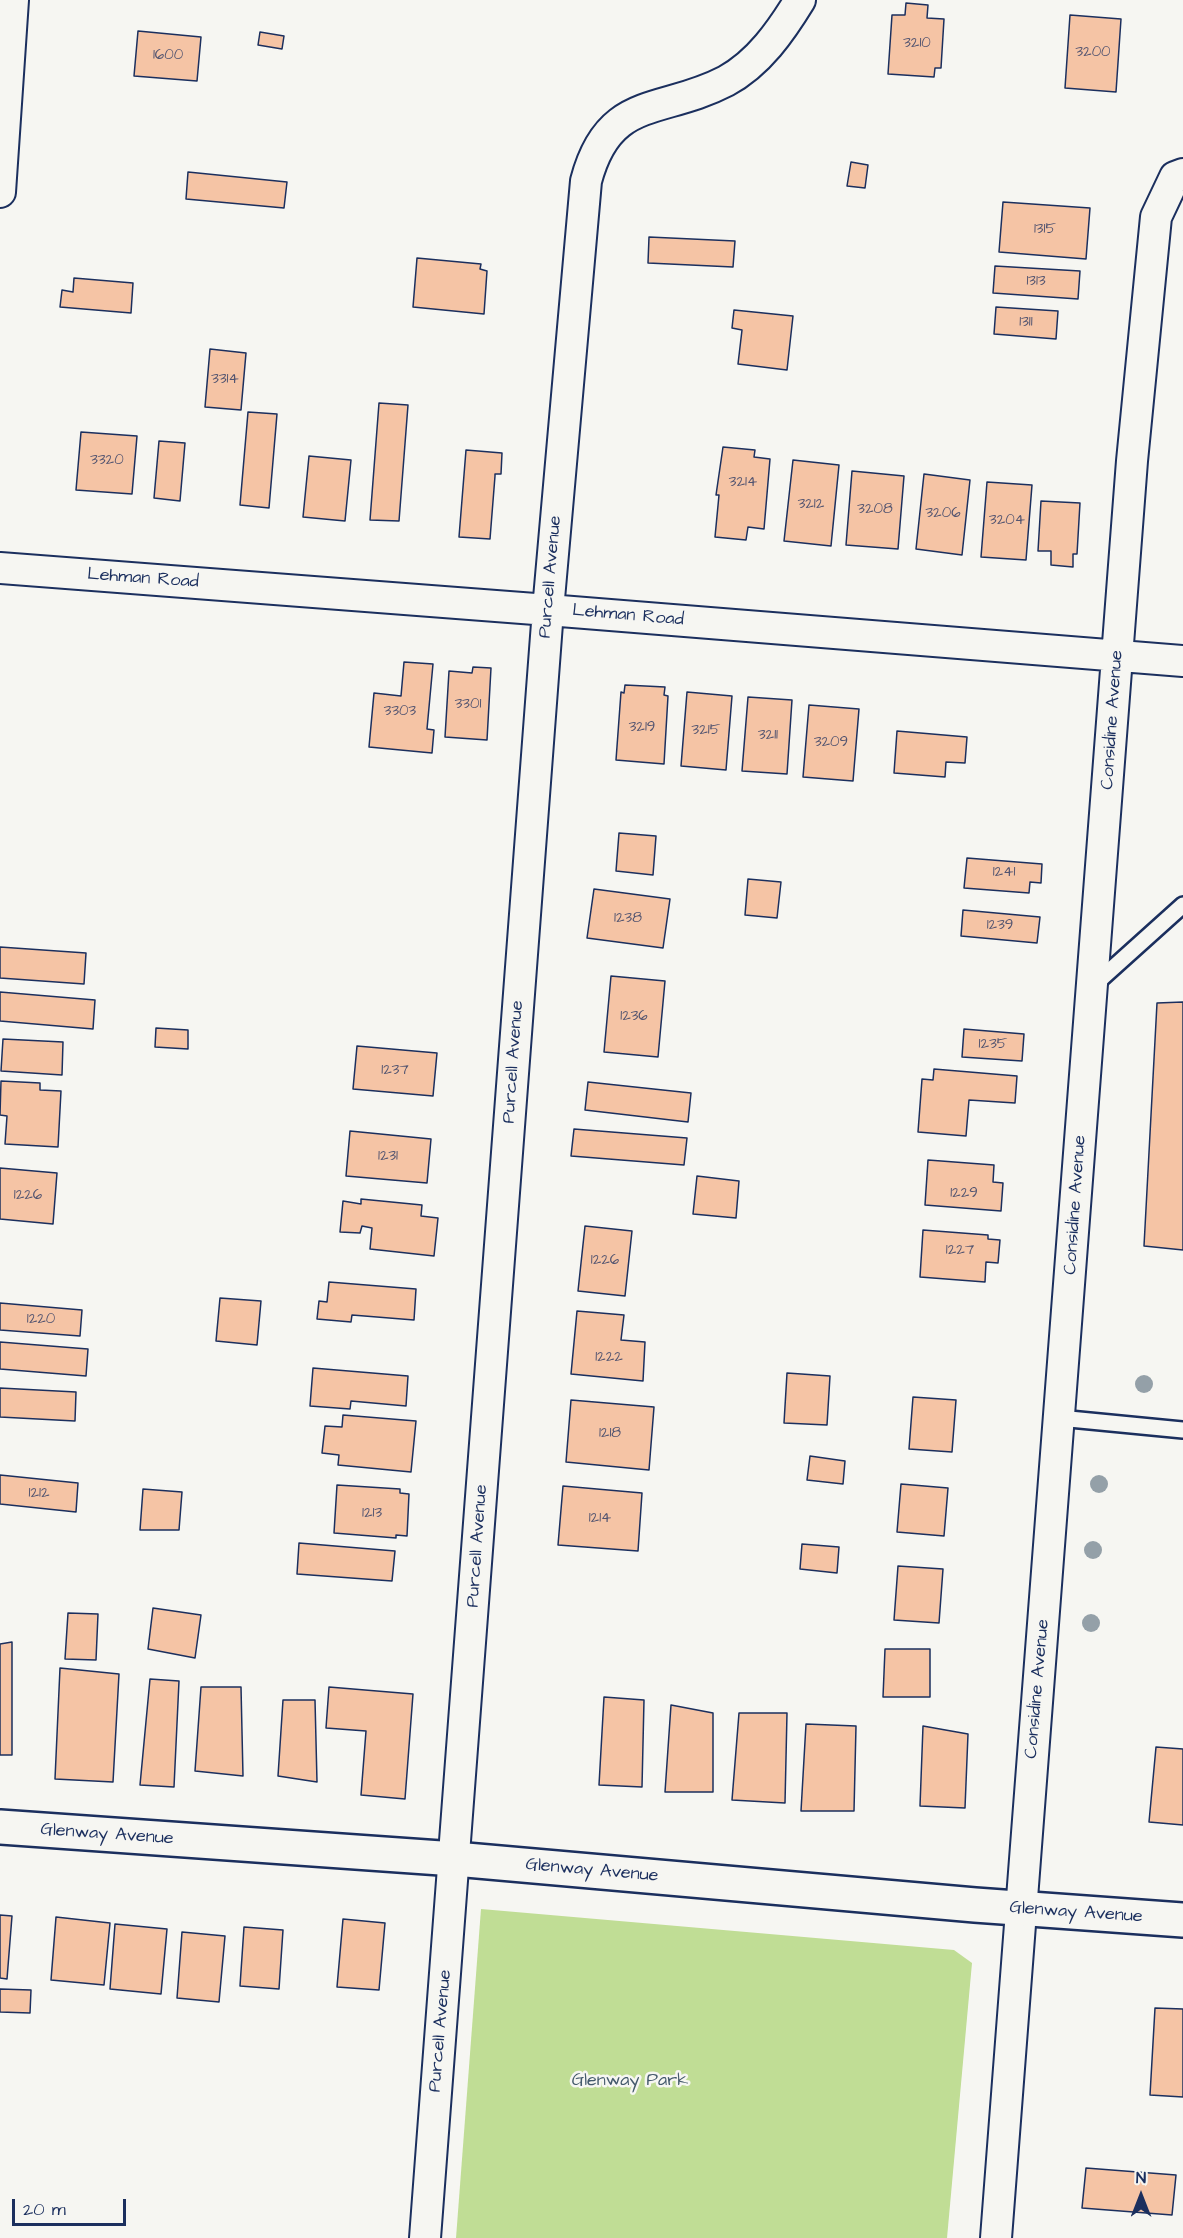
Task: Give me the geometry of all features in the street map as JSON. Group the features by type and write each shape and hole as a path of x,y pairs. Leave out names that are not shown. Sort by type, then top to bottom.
{"main road":[{"name":"Glenway Avenue","path":"0,1827 454,1859 1020,1909 1183,1920"}],"street":[{"path":"0,192 13,0"},
{"name":"Purcell Avenue","path":"425,2238 548,610 586,181 592,159 602,138 619,122 639,111 696,95 729,80 758,57 782,31 800,0"},
{"name":"Considine Avenue","path":"996,2238 1119,657 1132,461 1156,217 1179,175"},
{"name":"Lehman Road","path":"0,568 1183,661"}],"lane":[{"path":"1093,986 1183,905"},
{"path":"1059,1418 1183,1430"}],"green space":[{"name":"Glenway Park","path":"481,1909 954,1950 972,1963 947,2238 456,2238"}],"building":[{"path":"906,3 928,5 927,18 944,19 941,68 935,68 934,77 888,74 892,15 905,15"},
{"path":"1070,15 1121,19 1116,92 1065,88"},
{"path":"138,31 201,37 197,81 134,76"},
{"path":"260,32 284,36 282,49 258,45"},
{"path":"851,162 868,165 865,188 847,186"},
{"path":"188,172 287,182 284,208 186,199"},
{"path":"1003,202 1090,208 1086,259 999,252"},
{"path":"649,237 735,241 733,267 648,263"},
{"path":"417,258 481,264 480,269 487,271 484,314 413,307"},
{"path":"995,266 1080,271 1078,299 993,293"},
{"path":"74,278 133,283 131,313 60,307 62,290 73,292"},
{"path":"996,307 1058,311 1056,339 994,334"},
{"path":"734,310 793,316 787,370 738,364 742,330 732,328"},
{"path":"210,349 246,353 241,410 205,407"},
{"path":"379,403 408,405 399,521 370,520"},
{"path":"248,412 277,414 269,508 240,505"},
{"path":"81,432 137,436 132,494 76,490"},
{"path":"159,441 185,443 180,501 154,498"},
{"path":"723,447 755,450 754,457 770,459 764,529 748,527 746,540 715,537 719,495 716,495"},
{"path":"466,450 502,453 501,474 495,474 490,539 459,537"},
{"path":"309,456 351,460 345,521 303,517"},
{"path":"793,460 839,465 831,546 784,541"},
{"path":"852,471 904,476 898,549 846,545"},
{"path":"924,474 970,480 962,555 916,549"},
{"path":"987,482 1032,485 1026,560 981,557"},
{"path":"1041,501 1080,503 1077,554 1073,554 1073,567 1051,565 1051,551 1038,551"},
{"path":"404,662 433,664 427,729 434,730 432,753 369,747 374,693 401,696"},
{"path":"473,667 491,668 487,740 445,737 449,671 472,673"},
{"path":"625,685 665,687 664,695 668,696 664,764 616,760 621,692 624,693"},
{"path":"687,692 732,696 726,770 681,766"},
{"path":"748,697 792,700 787,774 742,771"},
{"path":"809,705 859,709 853,781 803,777"},
{"path":"897,731 967,737 965,763 946,762 945,777 894,773"},
{"path":"619,833 656,836 653,875 616,871"},
{"path":"967,858 1042,864 1041,883 1030,882 1029,893 964,888"},
{"path":"748,879 781,882 777,918 745,915"},
{"path":"594,889 670,899 663,948 587,938"},
{"path":"963,910 1040,917 1037,943 961,936"},
{"path":"0,947 86,953 84,984 0,978"},
{"path":"611,976 665,981 658,1057 604,1052"},
{"path":"0,992 95,1000 93,1029 0,1021"},
{"path":"1183,1002 1183,1250 1144,1246 1157,1003"},
{"path":"156,1028 188,1030 188,1049 155,1047"},
{"path":"964,1029 1024,1034 1022,1061 962,1057"},
{"path":"3,1039 63,1042 62,1075 1,1071"},
{"path":"357,1046 437,1053 433,1096 353,1089"},
{"path":"934,1069 1017,1076 1015,1103 969,1100 966,1136 918,1132 922,1079 933,1080"},
{"path":"1,1081 40,1083 40,1090 61,1091 58,1147 5,1144 7,1116 0,1115"},
{"path":"588,1082 691,1093 688,1122 585,1110"},
{"path":"574,1129 687,1138 684,1165 571,1156"},
{"path":"350,1131 431,1139 427,1183 346,1176"},
{"path":"928,1160 994,1165 993,1182 1003,1183 1001,1211 925,1205"},
{"path":"0,1168 57,1173 53,1224 0,1219"},
{"path":"697,1176 739,1181 736,1218 693,1214"},
{"path":"361,1199 422,1205 421,1216 438,1218 434,1256 370,1249 372,1228 362,1226 360,1233 340,1232 343,1201 361,1204"},
{"path":"585,1226 632,1231 625,1296 578,1291"},
{"path":"923,1230 988,1235 988,1239 1000,1240 998,1263 986,1262 985,1282 920,1277"},
{"path":"329,1282 416,1289 414,1320 352,1315 351,1322 317,1319 319,1301 327,1302"},
{"path":"220,1298 261,1301 257,1345 216,1341"},
{"path":"0,1303 82,1310 80,1336 0,1330"},
{"path":"577,1311 624,1315 621,1340 645,1342 643,1381 571,1374"},
{"path":"0,1342 88,1349 86,1376 0,1369"},
{"path":"313,1368 408,1376 406,1406 351,1401 350,1409 310,1406"},
{"path":"787,1373 830,1376 827,1425 784,1423"},
{"path":"0,1388 76,1392 75,1421 0,1417"},
{"path":"913,1397 956,1400 952,1452 909,1449"},
{"path":"571,1400 654,1407 649,1470 566,1462"},
{"path":"343,1415 416,1421 411,1472 338,1465 339,1455 322,1453 325,1426 342,1427"},
{"path":"810,1456 845,1461 843,1484 807,1480"},
{"path":"0,1475 78,1483 76,1512 0,1504"},
{"path":"901,1484 948,1488 944,1536 897,1532"},
{"path":"337,1485 400,1489 400,1493 409,1494 407,1536 396,1535 396,1538 334,1533"},
{"path":"563,1486 642,1493 638,1551 558,1545"},
{"path":"143,1489 182,1492 179,1530 140,1530"},
{"path":"299,1543 395,1551 392,1581 297,1574"},
{"path":"802,1544 839,1547 837,1573 800,1569"},
{"path":"898,1566 943,1569 939,1623 894,1620"},
{"path":"153,1608 201,1615 195,1658 148,1649"},
{"path":"68,1613 98,1614 96,1660 65,1659"},
{"path":"12,1642 12,1755 0,1755 0,1644"},
{"path":"885,1649 930,1649 930,1697 883,1697"},
{"path":"60,1668 119,1674 113,1782 55,1779"},
{"path":"150,1679 179,1681 174,1787 140,1785"},
{"path":"201,1687 241,1687 243,1776 195,1771"},
{"path":"329,1687 413,1694 405,1799 361,1795 366,1731 326,1728"},
{"path":"604,1697 644,1700 642,1787 599,1785"},
{"path":"283,1700 315,1700 317,1782 278,1776"},
{"path":"671,1705 713,1713 713,1792 665,1792"},
{"path":"739,1713 787,1713 785,1803 732,1800"},
{"path":"806,1724 856,1726 854,1811 801,1811"},
{"path":"923,1726 968,1734 965,1808 920,1806"},
{"path":"1156,1747 1183,1749 1183,1825 1149,1822"},
{"path":"0,1915 12,1916 7,1979 0,1978"},
{"path":"56,1917 110,1923 104,1985 51,1980"},
{"path":"343,1919 385,1923 379,1990 337,1987"},
{"path":"115,1924 167,1929 161,1994 110,1989"},
{"path":"244,1927 283,1930 279,1989 240,1986"},
{"path":"182,1932 225,1936 219,2002 177,1998"},
{"path":"0,1989 31,1990 30,2013 0,2012"},
{"path":"1155,2008 1183,2009 1183,2097 1150,2095"},
{"path":"1086,2168 1176,2175 1172,2215 1082,2208"}]}
